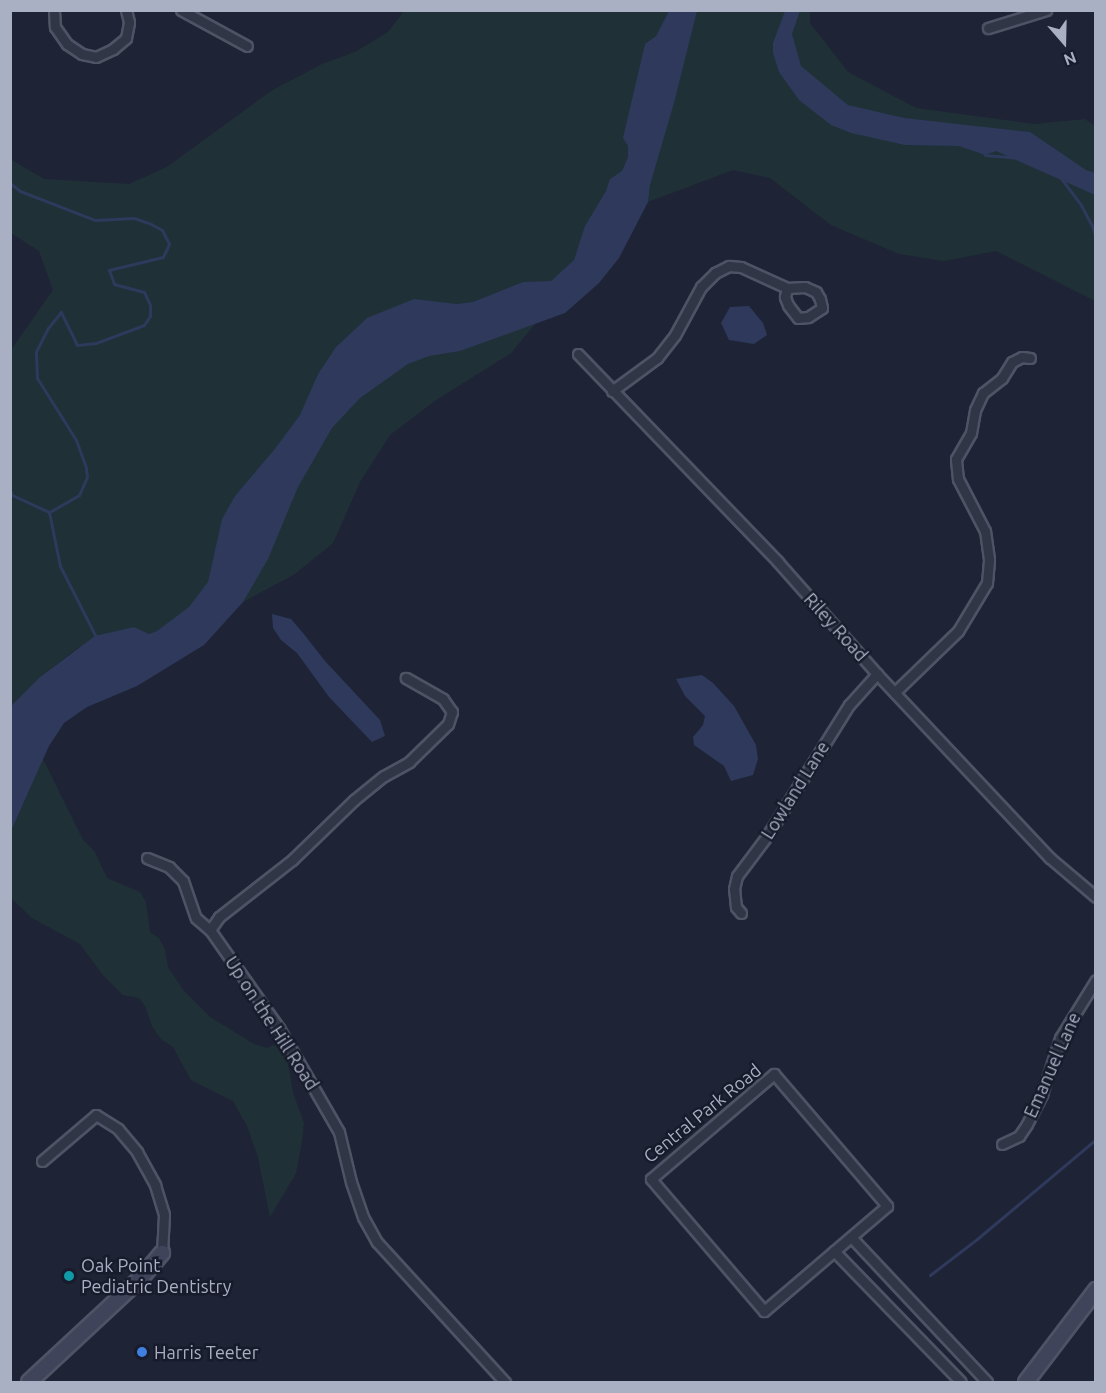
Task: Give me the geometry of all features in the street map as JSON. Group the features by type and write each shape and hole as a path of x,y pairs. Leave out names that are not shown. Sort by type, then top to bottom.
{"street":[{"path":"54,10 55,27 67,44 82,54 96,57 113,49 126,38 129,22 126,10"},
{"path":"181,10 247,46"},
{"path":"988,28 1046,10"},
{"path":"612,391 657,358 675,335 701,287 715,273 729,266 741,267 787,288"},
{"name":"Riley Road","path":"578,354 778,562 877,674 896,691 1050,858 1095,897"},
{"path":"896,691 958,631 987,583 989,559 985,531 958,479 956,459 971,433 975,410 983,393 1002,378 1012,362 1022,357 1030,358"},
{"name":"Lowland Lane","path":"741,914 736,907 734,889 737,876 767,836 849,705 877,674"},
{"path":"210,930 219,917 291,860 354,800 384,776 409,762 448,724 452,712 443,699 406,678"},
{"name":"Up on the Hill Road","path":"147,858 169,867 183,881 196,918 210,930 276,1024 329,1112 339,1132 351,1182 363,1217 377,1242 505,1383"},
{"name":"Emanuel Lane","path":"1002,1144 1019,1136 1027,1124 1042,1094 1060,1038 1095,980"},
{"name":"Central Park Road","path":"774,1074 887,1206 851,1237 764,1311 651,1179 774,1074"},
{"path":"29,1383 141,1278 162,1253 164,1215 155,1185 138,1152 118,1129 96,1115 42,1161"},
{"path":"851,1237 987,1383"},
{"path":"834,1251 962,1383"},
{"path":"1026,1383 1095,1290"}],"shaded area":[{"path":"404,11 810,11 810,23 848,72 916,108 1034,124 1085,119 1095,126 1095,301 996,251 944,261 899,254 831,225 770,178 733,170 648,202 609,235 511,353 436,400 390,435 360,482 333,543 295,574 243,602 149,634 134,627 79,647 40,677 11,706 11,350 53,290 39,251 11,233 10,159 44,179 129,184 167,167 271,91 322,64 355,52 388,32"},
{"path":"43,759 83,840 95,852 107,878 140,892 146,902 150,932 159,938 165,950 168,967 184,991 210,1017 254,1044 267,1048 281,1042 298,1046 296,1056 288,1063 293,1093 304,1123 301,1147 296,1173 270,1217 258,1157 247,1126 233,1101 191,1080 173,1047 161,1039 152,1026 145,1006 139,998 123,995 102,974 80,944 32,918 11,898 11,831"}],"water":[{"path":"669,11 697,11 650,185 648,202 619,258 599,283 565,313 460,351 429,356 408,364 360,398 332,428 298,487 268,559 243,602 204,645 137,686 87,707 64,723 49,746 11,831 11,706 40,677 95,636 134,627 149,634 157,631 189,607 208,582 222,519 235,496 300,415 318,374 336,347 367,318 414,299 457,304 473,302 523,282 551,281 574,260 585,226 606,191 610,179 622,171 628,157 628,146 623,138 645,44 656,36"},
{"path":"785,11 800,11 792,34 801,66 848,105 904,118 1030,132 1086,170 1095,173 1095,195 996,151 985,155 959,146 905,145 851,133 831,125 799,100 779,72 773,53 773,43"},
{"path":"749,306 763,323 767,335 754,344 729,340 721,323 730,307"},
{"path":"272,614 291,619 325,661 380,720 385,736 372,742 329,697 297,653 281,640 273,628"},
{"path":"702,675 713,683 734,706 756,745 758,759 753,775 731,781 724,766 694,745 693,737 703,725 705,716 685,696 676,679"}],"waterway":[{"path":"985,155 1018,158"},
{"path":"1060,177 1081,205 1093,228 1096,240"},
{"path":"10,183 20,191 95,220 134,218 151,224 162,230 169,244 163,257 109,270 114,284 144,292 150,305 150,316 144,325 96,343 77,345 61,312 48,328 36,352 37,378 76,440 87,477 79,495 49,512"},
{"path":"10,490 12,495 49,512"},
{"path":"49,512 60,566 97,639"},
{"path":"930,1275 977,1239 1096,1139"}],"place":[{"name":"Oak Point Pediatric Dentistry","path":"69,1276"},
{"name":"Harris Teeter","path":"142,1352"}]}
